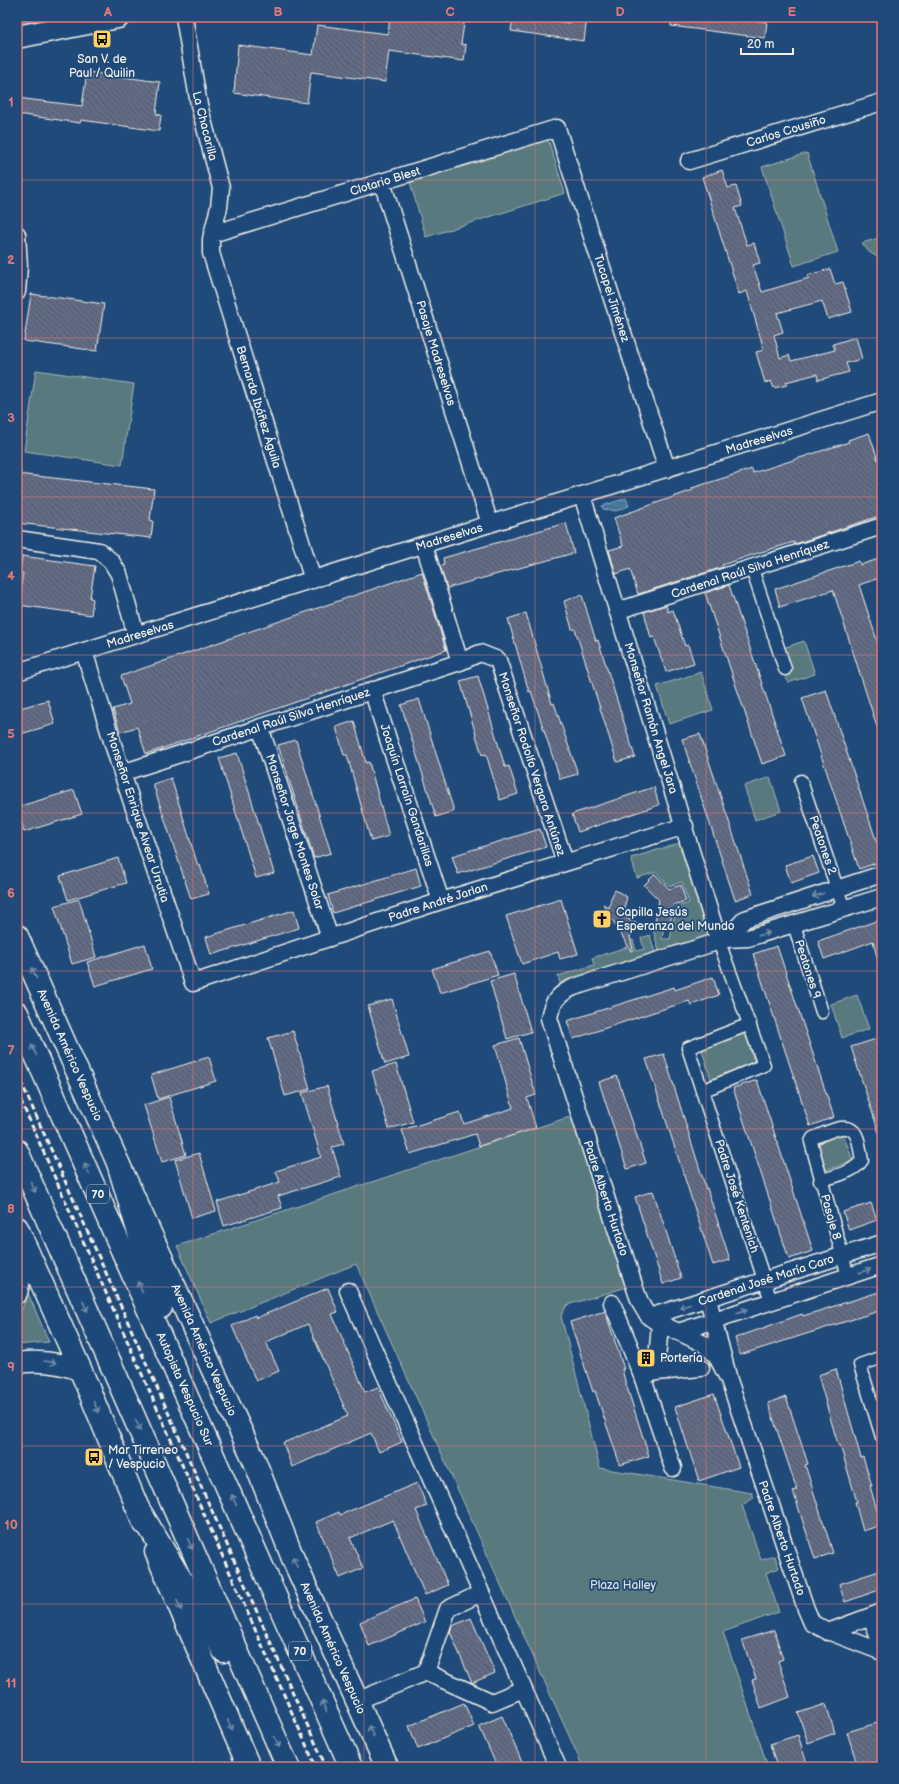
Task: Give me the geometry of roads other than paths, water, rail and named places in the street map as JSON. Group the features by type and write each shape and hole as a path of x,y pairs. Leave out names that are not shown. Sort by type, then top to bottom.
{"main road":[{"path":"17,37 118,17"},
{"name":"Avenida Américo Vespucio","path":"17,936 118,1163 255,1462 294,1561 387,1767"},
{"name":"Autopista Vespucio Sur","path":"17,1013 351,1767"},
{"path":"17,1151 288,1767"},
{"path":"118,1163 156,1290 178,1374"},
{"path":"17,1228 81,1371 136,1505 249,1767"},
{"path":"136,1505 220,1644 266,1716"}],"street":[{"name":"La Chacarilla","path":"184,17 199,105 221,188 219,206 212,234"},
{"name":"Carlos Cousiño","path":"689,161 882,102"},
{"name":"Clotario Blest","path":"212,234 557,128"},
{"name":"Tucapel Jiménez","path":"557,128 667,469"},
{"name":"Pasaje Madreselvas","path":"382,182 490,524"},
{"path":"17,234 19,260 17,292"},
{"name":"Bernardo Ibáñez Águila","path":"212,234 211,245 213,260 313,580"},
{"name":"Madreselvas","path":"17,672 882,401"},
{"name":"Monseñor Ramón Angel Jara","path":"582,495 722,940"},
{"name":"Cardenal Raúl Silva Henríquez","path":"618,611 882,526"},
{"path":"17,539 99,551 111,561 119,574 136,635"},
{"path":"424,545 460,662"},
{"path":"752,568 785,669"},
{"name":"Monseñor Enrique Alvear Urrutia","path":"84,651 122,773 193,983"},
{"name":"Monseñor Rodolfo Vergara Antúnez","path":"460,662 480,653 498,660 565,862"},
{"name":"Cardenal Raúl Silva Henríquez","path":"122,773 460,662"},
{"name":"Joaquín Larraín Gandarillas","path":"372,690 441,901"},
{"name":"Monseñor Jorge Montes Solar","path":"260,727 330,938"},
{"name":"Peatones 2","path":"801,781 844,909"},
{"name":"Padre André Jarlan","path":"193,983 441,901 685,826"},
{"path":"722,940 745,919 882,874"},
{"path":"722,940 748,938 882,897"},
{"name":"Peatones 9","path":"794,925 822,1012"},
{"path":"702,1091 764,1065 722,940"},
{"name":"Padre Alberto Hurtado","path":"722,940 564,991 551,1007 549,1018 633,1282 644,1310 655,1321 704,1344 716,1355 729,1380"},
{"name":"Padre José Kentenich","path":"750,1024 688,1048 771,1301"},
{"name":"Pasaje 8","path":"820,1181 859,1166 862,1160 856,1135 850,1129 843,1127 813,1138 811,1142 820,1181 848,1276"},
{"name":"Cardenal José María Caro","path":"655,1321 708,1299 882,1243"},
{"path":"17,1293 27,1249"},
{"name":"Cardenal José María Caro","path":"678,1332 882,1266"},
{"path":"348,1291 558,1767"},
{"name":"Padre Alberto Hurtado","path":"708,1299 712,1320 729,1380 806,1610 812,1623 828,1632 881,1644 876,1614"},
{"path":"612,1303 649,1374 673,1468"},
{"path":"649,1374 655,1321"},
{"path":"882,1357 860,1365 882,1437"},
{"path":"17,1363 44,1361 69,1366 81,1371"},
{"path":"649,1374 701,1368"},
{"path":"426,1672 448,1608 481,1593"},
{"path":"828,1632 876,1614"},
{"path":"357,1701 426,1672 492,1702 523,1689"}],"water":[{"path":"626,498 629,506 616,511 603,509 602,506"}],"railway":[{"path":"17,1073 326,1767"},
{"path":"17,1092 316,1767"}],"place":[{"name":"San V. de Paul / Quilin","path":"102,39"},
{"name":"Capilla Jesús Esperanza del Mundo","path":"602,919"},
{"name":"Portería","path":"646,1358"},
{"name":"Mar Tirreneo / Vespucio","path":"94,1457"}],"park label":[{"name":"Plaza Halley","path":"623,1585"}]}
